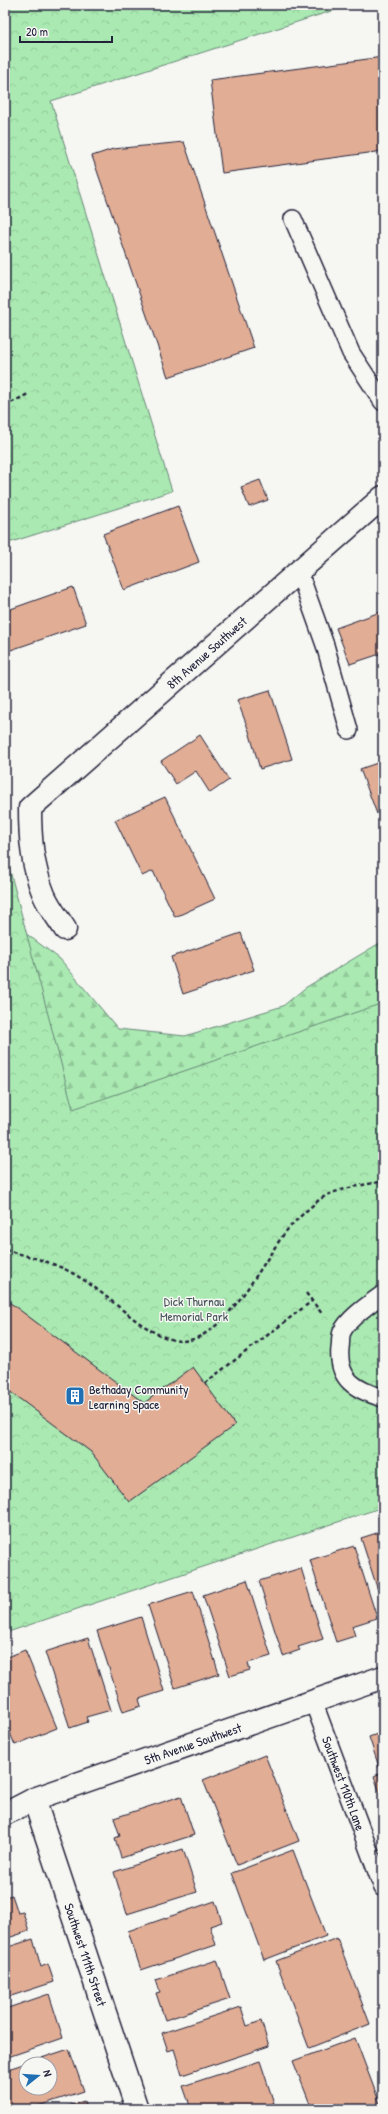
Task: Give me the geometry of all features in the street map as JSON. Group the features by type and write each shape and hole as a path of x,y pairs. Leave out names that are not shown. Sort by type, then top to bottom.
{"street":[{"name":"8th Avenue Southwest","path":"65,929 44,896 34,865 30,841 30,808 383,497"},
{"name":"5th Avenue Southwest","path":"5,1814 34,1799 383,1677"},
{"name":"Southwest 111th Street","path":"34,1799 137,2109"}],"lane":[{"path":"293,219 351,353 383,402"},
{"path":"299,572 325,645 348,730"},
{"path":"383,1294 358,1313 342,1332 339,1356 346,1380 362,1392 383,1398"},
{"name":"Southwest 110th Lane","path":"313,1701 383,1888"}],"path":[{"path":"5,406 28,394"},
{"path":"5,1250 49,1261 79,1277 151,1331 174,1340 188,1341 206,1334 221,1321 240,1299 289,1229 320,1199 344,1190 383,1181"},
{"path":"205,1383 312,1301"}],"green space":[{"path":"5,5 350,5 51,101 172,491 5,544"},
{"name":"Dick Thurnau Memorial Park","path":"5,852 73,1109 383,1003 383,1507 5,1633"},
{"path":"5,918 60,959 118,1029 185,1036 283,1006 305,988 383,941 383,1098 114,1234"}],"building":[{"path":"383,57 383,151 222,173 210,80"},
{"path":"184,142 254,348 168,377 92,156 113,149"},
{"path":"260,480 268,500 249,507 241,487"},
{"path":"178,506 199,562 124,590 103,534"},
{"path":"73,587 86,624 5,652 5,611"},
{"path":"383,611 383,653 350,664 336,628"},
{"path":"270,690 292,759 260,769 249,731 237,700"},
{"path":"200,735 229,780 210,793 196,771 176,784 161,761"},
{"path":"383,761 383,812 377,814 360,769"},
{"path":"165,797 215,899 175,917 153,871 142,876 115,820"},
{"path":"241,933 254,970 183,994 171,957"},
{"name":"Bethaday Community Learning Space","path":"5,1299 144,1403 193,1367 235,1425 129,1502 91,1452 5,1388"},
{"path":"383,1531 383,1606 361,1538"},
{"path":"354,1546 377,1618 352,1626 355,1636 336,1642 310,1560"},
{"path":"301,1568 323,1639 298,1647 300,1650 283,1656 259,1581"},
{"path":"247,1580 271,1656 248,1663 250,1670 230,1676 203,1595"},
{"path":"193,1591 219,1674 175,1688 148,1605"},
{"path":"141,1617 164,1691 139,1699 141,1706 123,1712 97,1631"},
{"path":"88,1638 111,1710 86,1717 88,1722 70,1728 45,1652"},
{"path":"25,1650 57,1728 15,1745 5,1721 5,1658"},
{"path":"383,1732 383,1802 374,1776 381,1773 369,1737"},
{"path":"265,1755 299,1841 237,1865 203,1780"},
{"path":"181,1796 194,1835 121,1858 115,1838 120,1836 114,1818"},
{"path":"183,1849 197,1892 127,1914 114,1872"},
{"path":"293,1850 326,1936 264,1960 232,1873"},
{"path":"12,1895 18,1913 23,1912 29,1931 5,1939 5,1897"},
{"path":"215,1901 222,1922 210,1926 216,1945 141,1970 128,1931"},
{"path":"337,1938 370,2024 309,2048 276,1961"},
{"path":"33,1939 41,1967 48,1964 54,1982 5,1998 5,1948"},
{"path":"217,1960 230,1999 165,2020 156,1993 160,1992 156,1980"},
{"path":"49,1994 63,2038 5,2058 5,2009"},
{"path":"241,2007 247,2026 261,2021 269,2046 182,2075 174,2049 168,2051 162,2033"},
{"path":"355,2038 382,2109 312,2109 293,2061"},
{"path":"69,2049 84,2091 29,2109 9,2109 5,2099 5,2070 18,2066 18,2096 58,2096 58,2056 48,2056"},
{"path":"260,2061 274,2103 255,2109 191,2109 183,2086"},
{"path":"84,2101 86,2109 58,2109"}],"place":[{"name":"Bethaday Community Learning Space","path":"75,1396"}]}
